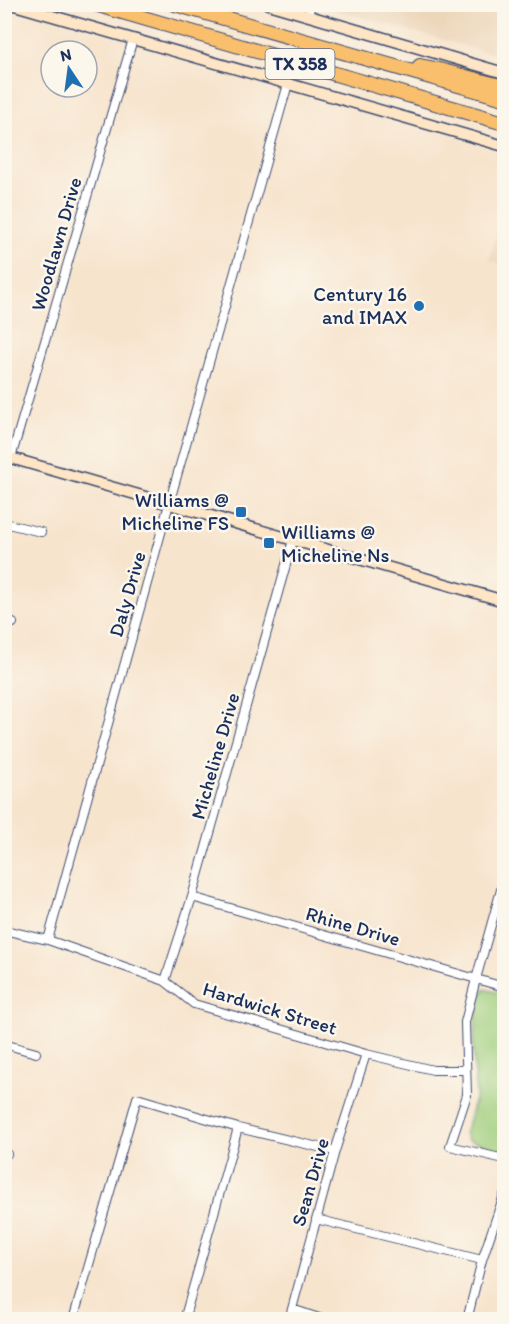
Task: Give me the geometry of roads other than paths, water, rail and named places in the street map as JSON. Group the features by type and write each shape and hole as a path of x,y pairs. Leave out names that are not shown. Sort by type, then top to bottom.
{"highway":[{"name":"TX 358","path":"95,4 504,123"},
{"name":"TX 358","path":"175,4 504,98"},
{"path":"358,56 435,69 504,87"},
{"path":"431,101 504,132"}],"main road":[{"path":"11,4 504,146"},
{"path":"268,4 504,73"},
{"path":"8,457 504,601"}],"street":[{"path":"308,16 311,4"},
{"name":"Woodlawn Drive","path":"8,457 133,39"},
{"name":"Daly Drive","path":"48,940 288,84"},
{"path":"4,523 41,532"},
{"name":"Micheline Drive","path":"165,981 192,897 293,540"},
{"path":"504,879 465,1022 467,1095 450,1146 504,1159"},
{"name":"Rhine Drive","path":"192,897 504,987"},
{"name":"Hardwick Street","path":"4,930 48,940 165,981 194,1004 366,1054 433,1070 465,1070"},
{"path":"4,1044 36,1053"},
{"name":"Sean Drive","path":"289,1320 334,1151 366,1054"},
{"path":"73,1320 137,1098 238,1128 334,1151"},
{"path":"184,1320 238,1128"},
{"path":"467,1320 482,1260 504,1195"},
{"path":"316,1218 482,1260"},
{"path":"292,1310 325,1320"}],"place":[{"name":"Century 16 and IMAX","path":"419,306"},
{"name":"Williams @ Micheline FS","path":"241,512"},
{"name":"Williams @ Micheline Ns","path":"269,543"}]}
